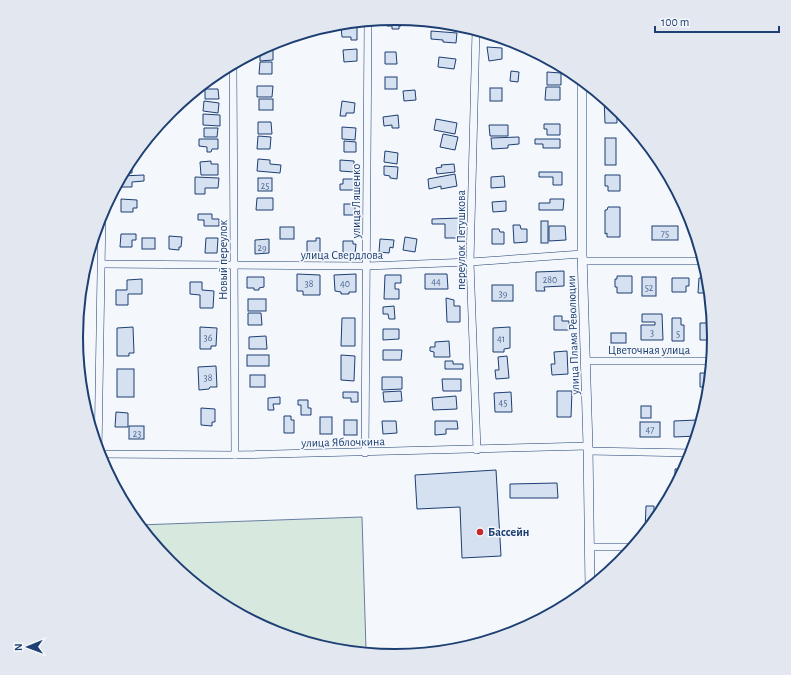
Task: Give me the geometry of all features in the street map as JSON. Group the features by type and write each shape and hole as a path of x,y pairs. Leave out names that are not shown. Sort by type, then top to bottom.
{"street":[{"name":"улица Ляшенко","path":"365,453 368,27"},
{"name":"переулок Петушкова","path":"476,36 470,262 477,450"},
{"name":"Новый переулок","path":"233,71 235,455"},
{"name":"улица Пламя Революции","path":"582,87 582,257 588,449 590,582"},
{"path":"98,433 102,232"},
{"name":"улица Свердлова","path":"102,264 367,266 582,257 698,261"},
{"name":"Цветочная улица","path":"585,361 707,361"},
{"name":"улица Яблочкина","path":"106,454 235,455 588,449 686,453"},
{"path":"589,547 626,548"}],"shaded area":[{"path":"362,517 366,648 335,644 295,633 257,618 239,608 205,585 189,572 161,544 146,525"}],"building":[{"path":"401,25 399,26 399,29 392,29 392,26 387,26"},
{"path":"357,28 357,40 351,40 351,37 342,37 341,30"},
{"path":"431,31 457,33 456,43 431,39"},
{"path":"487,47 502,48 502,59 489,61"},
{"path":"357,49 357,61 344,62 343,50"},
{"path":"273,50 273,60 260,61 260,56"},
{"path":"385,52 396,52 397,64 385,64"},
{"path":"439,57 456,59 454,69 438,67"},
{"path":"260,62 272,62 272,74 259,74"},
{"path":"511,71 519,72 518,82 510,81"},
{"path":"547,72 561,73 561,85 547,85"},
{"path":"385,77 397,77 397,89 385,89"},
{"path":"257,86 273,86 272,97 257,97"},
{"path":"546,87 560,87 560,100 545,100"},
{"path":"490,88 502,88 502,101 490,101"},
{"path":"218,89 219,99 205,99 205,90"},
{"path":"415,90 416,100 404,101 403,91"},
{"path":"259,99 273,99 273,110 259,110"},
{"path":"204,101 219,103 218,113 203,111"},
{"path":"342,101 355,103 354,113 346,113 346,116 340,116"},
{"path":"604,105 617,118 617,123 605,123"},
{"path":"203,114 220,115 220,126 203,125"},
{"path":"398,115 399,128 392,128 392,125 384,126 383,117"},
{"path":"436,119 457,123 455,134 434,130"},
{"path":"258,122 271,122 272,134 258,134"},
{"path":"544,124 560,124 560,135 547,135 547,129 544,129"},
{"path":"489,125 508,125 508,136 490,136"},
{"path":"342,127 356,128 355,140 342,139"},
{"path":"204,128 218,128 217,137 204,137"},
{"path":"443,134 458,137 455,150 440,147"},
{"path":"258,136 271,137 270,149 257,149"},
{"path":"519,137 519,144 508,145 508,148 492,149 491,138"},
{"path":"605,138 616,138 616,165 605,165"},
{"path":"199,139 218,139 218,149 212,149 211,152 207,152 207,147 199,146"},
{"path":"535,139 560,139 560,148 543,148 543,144 535,144"},
{"path":"344,141 356,142 356,152 344,152"},
{"path":"385,151 398,153 397,164 384,162"},
{"path":"258,159 270,160 270,164 281,165 280,173 257,171"},
{"path":"340,160 354,161 354,172 340,171"},
{"path":"211,161 211,164 218,164 218,175 201,175 200,162"},
{"path":"454,164 455,172 437,174 436,168 442,167 441,165"},
{"path":"384,166 398,167 397,179 384,175"},
{"path":"539,172 562,172 562,185 553,185 553,177 539,177"},
{"path":"455,174 457,186 441,189 441,186 429,189 428,179"},
{"path":"144,175 144,181 132,182 132,187 122,187 128,176"},
{"path":"605,175 620,175 620,191 608,191 608,186 605,186"},
{"path":"504,176 505,187 491,188 491,177"},
{"path":"195,177 219,178 218,188 205,188 205,194 195,194"},
{"path":"258,178 272,178 272,191 258,191"},
{"path":"343,179 356,179 355,190 340,190 340,184 343,184"},
{"path":"257,198 273,198 273,210 256,210"},
{"path":"121,199 137,200 137,208 133,208 133,212 121,212"},
{"path":"550,199 564,199 563,210 539,210 539,203 550,203"},
{"path":"506,201 506,211 493,212 492,202"},
{"path":"344,204 355,204 355,215 344,215"},
{"path":"608,207 620,207 620,237 607,237 607,233 605,234 605,210 607,210"},
{"path":"198,214 212,214 212,219 219,219 219,226 204,226 204,220 198,220"},
{"path":"460,218 461,238 445,238 445,224 432,224 432,219"},
{"path":"541,221 548,221 548,243 541,243"},
{"path":"513,225 520,225 521,229 527,229 527,242 514,243"},
{"path":"549,226 565,226 566,240 549,241"},
{"path":"652,226 678,226 678,240 652,240"},
{"path":"280,227 294,227 294,239 280,239"},
{"path":"492,229 499,229 500,232 504,232 504,244 492,244"},
{"path":"121,234 136,234 136,240 132,240 132,247 120,247"},
{"path":"169,236 182,237 181,247 179,247 179,250 169,249"},
{"path":"405,237 417,239 415,252 403,250"},
{"path":"142,238 155,238 155,249 142,249"},
{"path":"206,238 218,238 217,253 205,253"},
{"path":"316,238 320,238 320,254 307,255 307,241 316,241"},
{"path":"269,239 269,253 255,254 255,240"},
{"path":"380,239 394,240 393,248 390,247 389,253 379,252"},
{"path":"343,241 353,241 353,244 356,244 355,255 343,255"},
{"path":"564,271 564,286 544,287 545,291 536,291 536,272"},
{"path":"297,274 320,275 320,295 303,295 303,291 297,291"},
{"path":"356,274 356,292 341,294 341,292 335,291 334,275"},
{"path":"425,274 447,274 448,289 425,289"},
{"path":"385,275 401,275 401,283 395,283 395,289 399,289 399,299 384,299"},
{"path":"617,276 632,276 632,293 617,293 615,279 617,279"},
{"path":"247,277 264,277 264,287 259,288 259,290 247,288"},
{"path":"642,277 656,277 656,296 642,296"},
{"path":"672,278 689,278 689,286 686,286 686,292 672,292"},
{"path":"699,278 702,278 704,293 698,293"},
{"path":"142,279 142,294 128,294 128,305 116,305 116,290 127,290 127,280"},
{"path":"190,282 202,282 202,290 214,291 213,308 200,308 200,295 190,294"},
{"path":"492,285 513,285 513,301 492,301"},
{"path":"446,298 454,300 454,306 460,306 460,322 447,322"},
{"path":"248,299 266,299 266,311 248,311"},
{"path":"394,306 395,319 389,319 388,314 383,314 383,307"},
{"path":"248,313 261,313 262,325 248,325"},
{"path":"642,314 662,314 663,340 641,340 641,325 655,325 655,322 642,322"},
{"path":"554,316 562,316 562,321 569,321 569,330 554,330"},
{"path":"342,318 355,318 355,346 341,346"},
{"path":"672,318 681,318 681,325 684,325 684,341 672,341"},
{"path":"700,323 707,323 708,340 700,340"},
{"path":"133,327 134,353 129,353 129,356 117,356 117,328"},
{"path":"200,327 217,328 216,346 211,346 211,349 200,349"},
{"path":"510,327 510,348 504,349 504,352 493,352 493,328"},
{"path":"383,329 399,329 399,339 383,340"},
{"path":"611,333 626,333 626,343 611,343"},
{"path":"266,336 267,349 249,349 249,337"},
{"path":"449,341 450,357 434,357 434,352 430,351 430,347 435,347 435,342"},
{"path":"383,350 402,350 401,360 383,360"},
{"path":"567,351 568,374 552,375 551,364 555,364 554,352"},
{"path":"247,355 269,355 269,366 247,366"},
{"path":"341,355 355,356 354,381 341,380"},
{"path":"507,356 509,378 496,379 495,370 499,370 498,357"},
{"path":"445,361 453,361 453,364 463,364 463,369 445,369"},
{"path":"216,366 217,387 199,390 198,367"},
{"path":"117,369 134,369 134,397 117,397"},
{"path":"700,373 706,373 704,387 700,387"},
{"path":"250,375 265,375 265,387 250,387"},
{"path":"382,377 402,377 402,389 382,390"},
{"path":"442,379 461,379 461,391 443,391"},
{"path":"401,391 402,401 384,402 383,392"},
{"path":"557,391 572,391 571,417 557,417"},
{"path":"343,392 358,392 358,402 351,402 351,398 343,398"},
{"path":"511,392 512,412 495,412 494,393"},
{"path":"456,396 457,409 433,410 432,398"},
{"path":"280,397 280,404 273,404 274,410 268,410 268,398"},
{"path":"298,400 308,400 308,408 311,408 311,415 301,415 301,405 298,405"},
{"path":"641,406 651,406 651,418 641,418"},
{"path":"201,408 215,409 215,422 212,422 212,426 201,425"},
{"path":"116,412 128,413 128,427 115,427"},
{"path":"284,416 291,416 291,420 294,420 294,433 284,433"},
{"path":"320,417 332,417 332,434 320,434"},
{"path":"344,420 357,420 357,435 344,435"},
{"path":"696,420 692,436 674,437 674,421"},
{"path":"382,421 396,421 397,433 383,434"},
{"path":"435,421 457,421 458,429 446,429 446,434 435,435"},
{"path":"640,422 660,422 660,437 640,437"},
{"path":"129,426 144,426 144,439 129,439"},
{"path":"675,469 679,469 675,478"},
{"name":"Бассейн","path":"496,470 501,556 462,558 460,507 417,509 415,475"},
{"path":"557,483 558,498 510,498 510,484"},
{"path":"646,506 654,506 654,512 645,525"}],"place":[{"name":"Бассейн","path":"480,532"}]}
